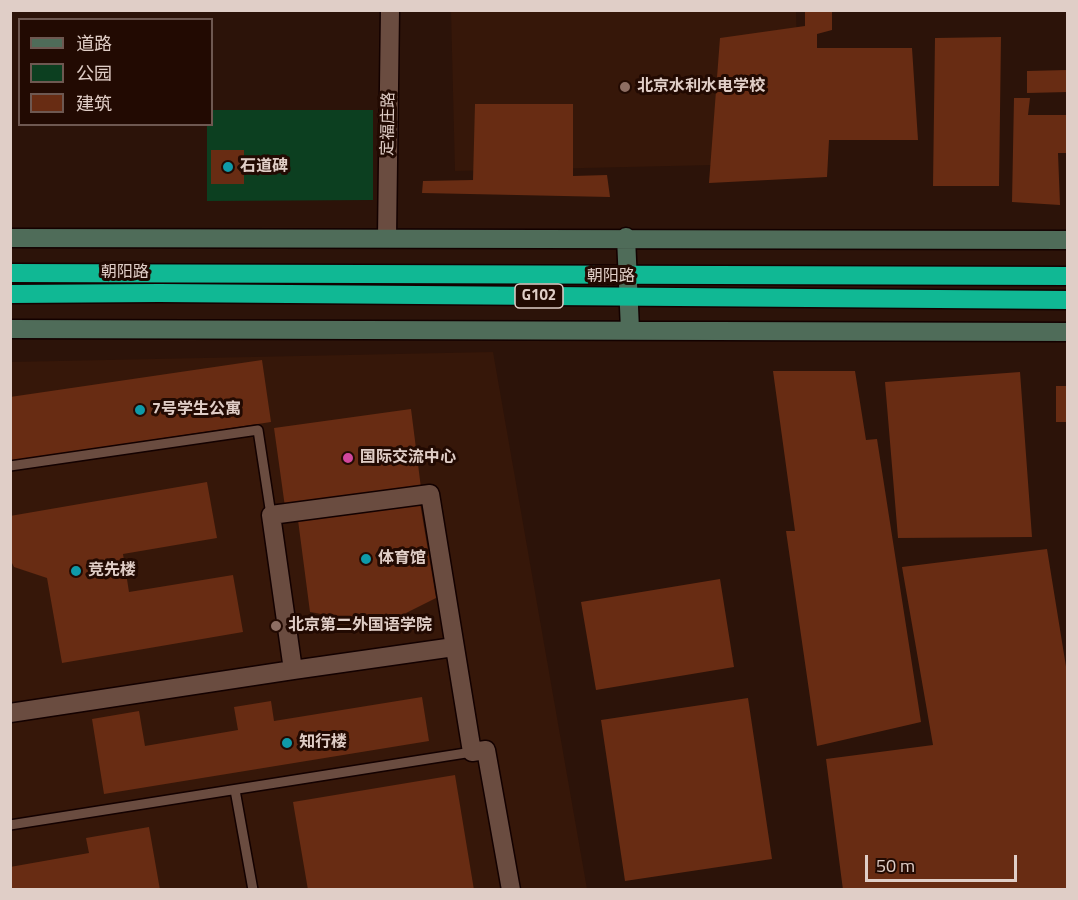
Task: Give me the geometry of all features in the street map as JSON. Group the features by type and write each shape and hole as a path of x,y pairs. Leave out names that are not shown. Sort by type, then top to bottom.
{"highway":[{"name":"朝阳路","path":"10,273 1068,276"},
{"name":"朝阳路","path":"10,294 1068,300"}],"street":[{"name":"定福庄路","path":"387,237 390,10"},
{"path":"626,237 630,330"},
{"path":"10,238 626,237 1068,240"},
{"path":"10,329 1068,332"},
{"path":"293,670 271,515 430,494 472,752 486,750 511,890"},
{"path":"10,714 454,647"}],"lane":[{"path":"10,466 258,430 271,515"},
{"path":"10,825 472,752"},
{"path":"235,789 252,890"}],"shaded area":[{"name":"北京水利水电学校","path":"451,11 796,11 800,163 455,171"},
{"name":"北京第二外国语学院","path":"493,352 587,889 11,889 10,362"}],"green space":[{"path":"213,110 373,110 373,200 207,201 207,126 213,126"}],"building":[{"path":"805,10 832,10 832,30 817,34 817,48 912,48 918,140 829,140 827,177 709,183 720,38 805,26"},
{"path":"1001,37 999,186 933,186 935,38"},
{"path":"1068,70 1068,92 1027,93 1027,71"},
{"path":"1014,98 1030,98 1028,115 1068,115 1068,153 1058,153 1060,205 1012,202"},
{"path":"475,104 573,104 573,176 607,175 610,197 422,193 423,181 473,180"},
{"name":"石道碑","path":"211,150 244,150 244,184 211,184"},
{"name":"7号学生公寓","path":"262,360 271,422 10,461 10,397"},
{"path":"773,371 855,371 866,440 877,439 921,722 817,746 786,531 795,531"},
{"path":"1020,372 1032,537 898,538 885,382"},
{"path":"1056,386 1068,386 1068,422 1056,422"},
{"name":"国际交流中心","path":"411,409 421,488 285,507 274,428"},
{"name":"竞先楼","path":"207,482 217,538 123,554 129,592 233,575 243,632 62,663 47,578 14,567 10,559 10,516"},
{"name":"体育馆","path":"420,503 436,598 398,617 366,622 310,612 298,520"},
{"path":"1047,549 1068,679 1068,890 843,890 826,759 933,745 902,567"},
{"path":"720,579 734,667 596,690 581,602"},
{"name":"知行楼","path":"422,697 429,741 104,794 92,719 139,711 145,746 238,730 234,707 271,701 274,721"},
{"path":"748,698 772,859 625,881 601,720"},
{"path":"455,775 474,890 308,890 293,802"},
{"path":"149,827 160,890 10,890 10,867 89,853 86,838"}],"place":[{"name":"北京水利水电学校","path":"625,87"},
{"name":"石道碑","path":"228,167"},
{"name":"7号学生公寓","path":"140,410"},
{"name":"国际交流中心","path":"348,458"},
{"name":"体育馆","path":"366,559"},
{"name":"竞先楼","path":"76,571"},
{"name":"北京第二外国语学院","path":"276,626"},
{"name":"知行楼","path":"287,743"}]}
